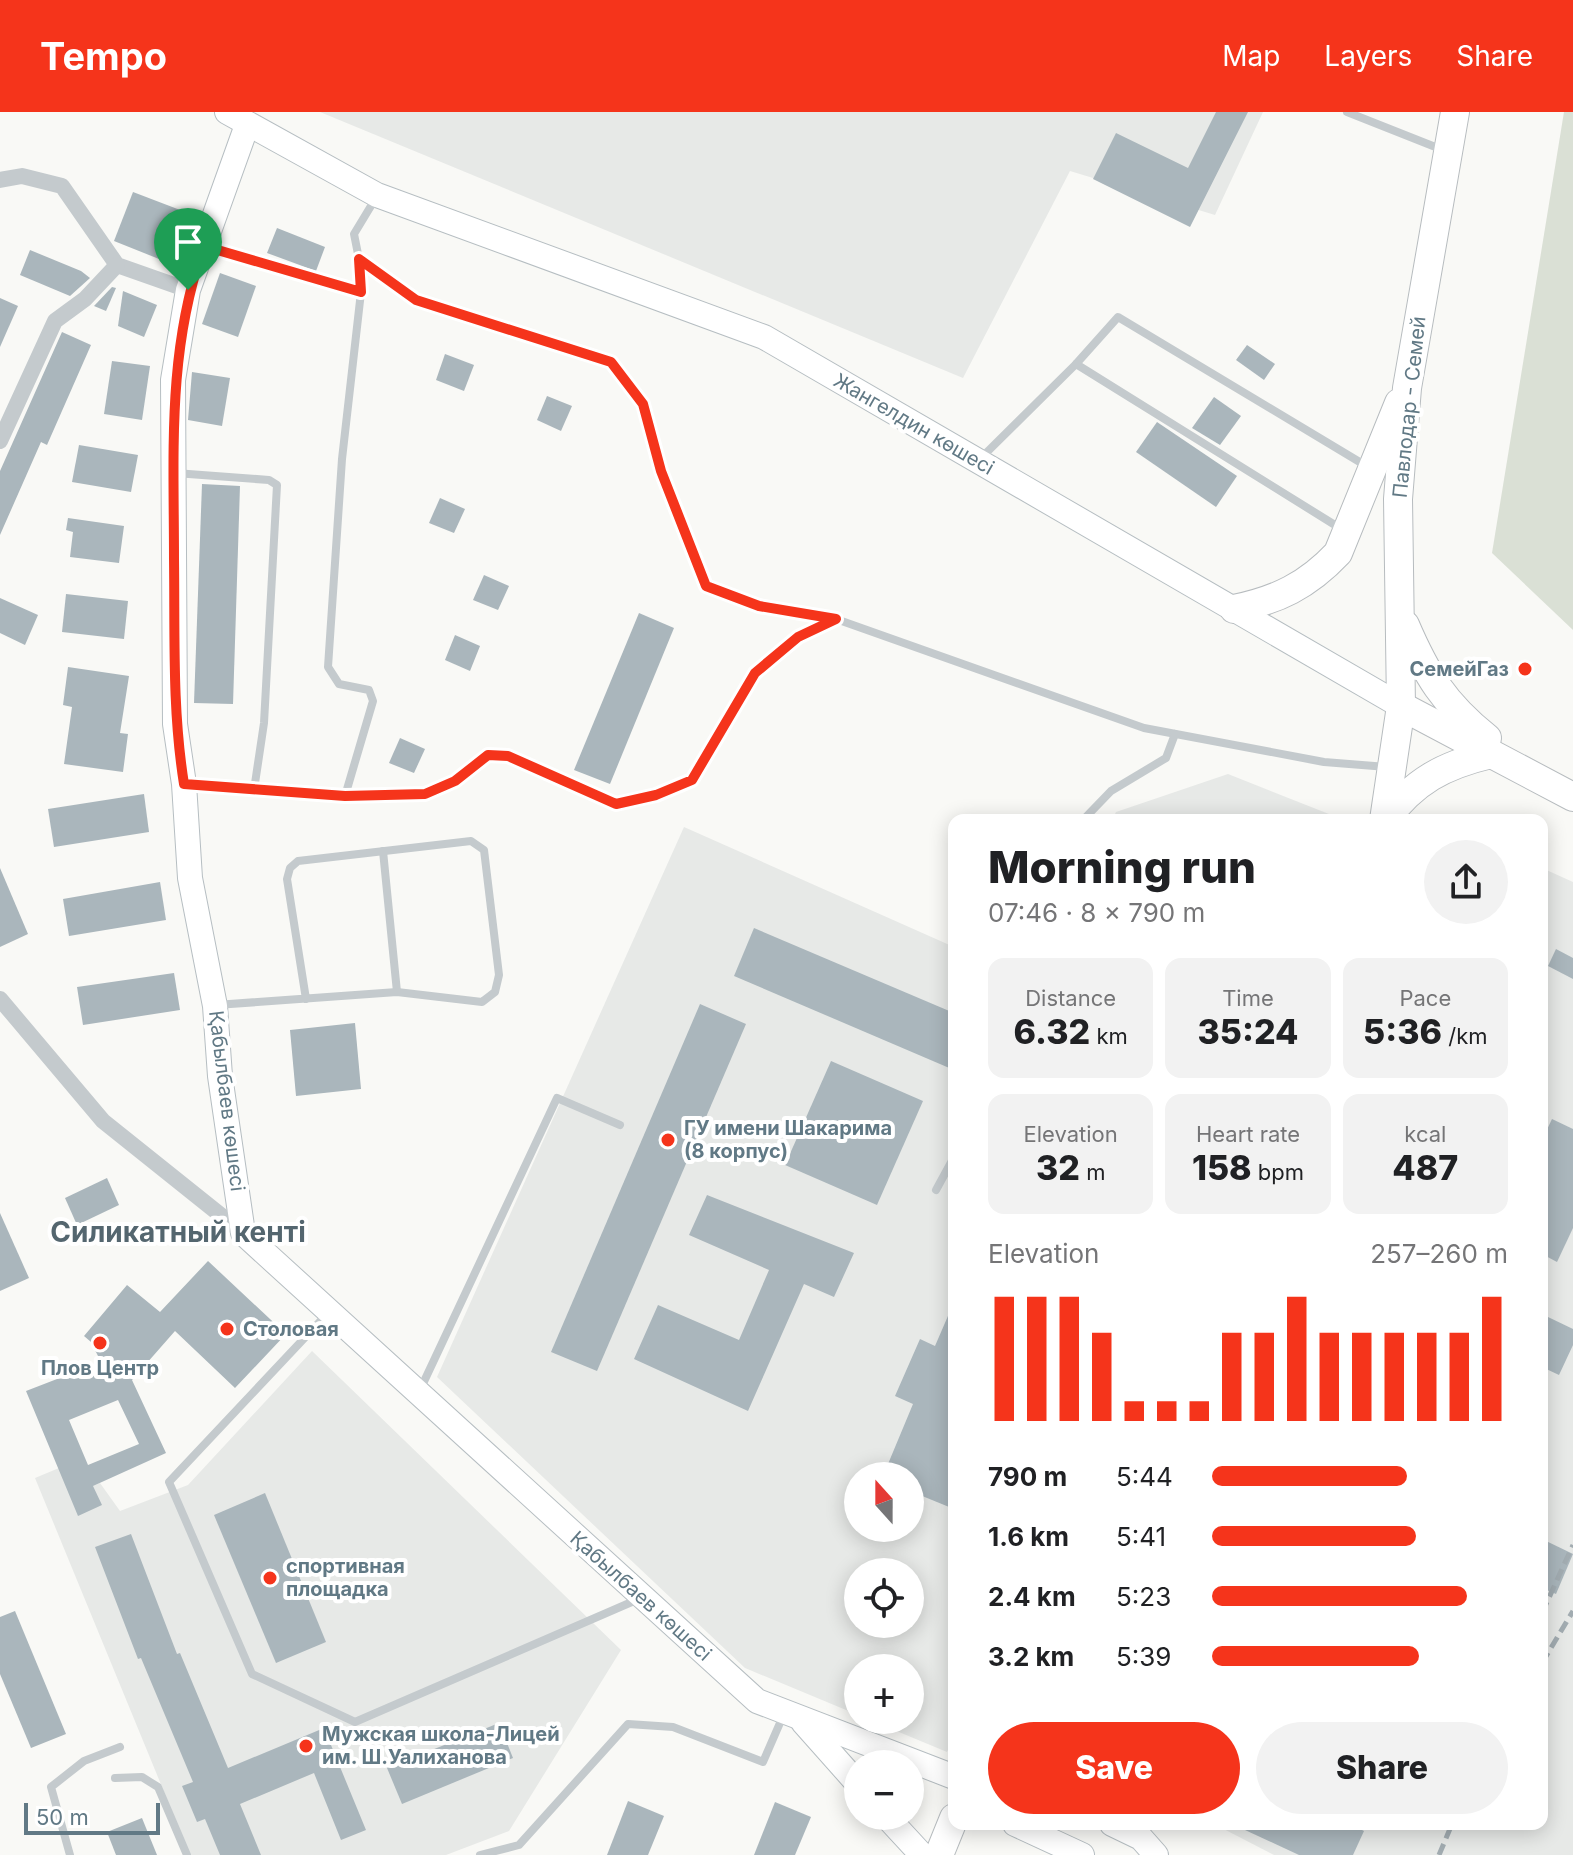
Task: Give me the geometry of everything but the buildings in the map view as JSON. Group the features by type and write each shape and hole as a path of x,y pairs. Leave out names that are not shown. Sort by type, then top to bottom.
{"highway":[{"name":"Павлодар - Семей","path":"1385,814 1401,706 1398,499 1407,388 1455,112"},
{"path":"1234,609 1283,597 1303,585 1338,553 1407,388"},
{"path":"1389,814 1426,778 1458,762 1504,761 1493,742 1454,709 1432,683 1401,615"},
{"name":"Жангелдин көшесі","path":"1401,706 1573,797"},
{"path":"939,1855 949,1830"}],"main road":[{"name":"Жангелдин көшесі","path":"237,118 377,195 764,337 1401,706"},
{"name":"Қабылбаев көшесі","path":"237,118 204,246 188,290 173,380 175,724 184,784 190,878 215,1006 220,1076 243,1233 757,1701 948,1775"},
{"path":"792,1714 844,1769"},
{"path":"899,1830 922,1855"},
{"path":"1028,1830 1082,1855"},
{"path":"1124,1830 1141,1838 1156,1855"}],"street":[{"path":"0,180 22,176 62,186 117,265 188,290"},
{"path":"0,441 55,321 85,299 117,265"},
{"path":"0,999 103,1121 243,1233"}],"lane":[{"path":"1347,112 1447,152"},
{"path":"345,796 373,701 369,690 339,684 328,667 342,459 361,292 354,234 377,195"},
{"path":"204,246 361,292"},
{"path":"359,259 416,300 611,362 643,404 661,471 706,586 747,603 836,619 1129,723 1324,762 1391,767"},
{"path":"978,461 1076,364 1118,317 1372,469"},
{"path":"1076,364 1347,533"},
{"path":"174,473 269,480 277,485 264,723 254,790"},
{"path":"184,784 345,796 425,794 455,781 488,755 508,756 616,804 656,795 692,780 755,673 798,637 836,619"},
{"path":"1089,814 1111,791 1166,758 1175,734"},
{"path":"215,1006 306,999 397,992 482,1002 495,992 499,975 484,850 480,844 471,841 298,861 290,868 287,879 306,999"},
{"path":"383,851 397,992"},
{"path":"418,1394 557,1098 620,1125"},
{"path":"936,1190 948,1168"},
{"path":"329,1313 169,1482 252,1674 355,1722 643,1597"},
{"path":"480,1855 519,1845 628,1724 673,1727 763,1762 792,1714"},
{"path":"70,1855 51,1787 84,1761 120,1747"},
{"path":"115,1778 142,1777 158,1787 187,1855"}],"shaded area":[{"path":"320,112 1263,112 1215,215 1070,171 963,378"},
{"path":"1564,112 1573,112 1573,630 1492,553"},
{"path":"1228,774 1329,814 1115,814"},
{"path":"684,827 948,944 948,1750 904,1734 924,1734 924,1654 844,1654 844,1709 745,1668 437,1377"},
{"path":"1548,871 1573,882 1573,1855 1274,1855 1226,1830 1548,1830"},
{"path":"312,1351 621,1650 509,1831 446,1855 190,1855 35,1478 59,1468 70,1495 100,1483 120,1511 188,1485"}],"railway":[{"path":"1548,1600 1573,1545"},
{"path":"1548,1653 1573,1611"},
{"path":"1439,1855 1449,1830"}],"place":[{"name":"СемейГаз","path":"1525,669"},
{"name":"ГУ имени Шакарима (8 корпус)","path":"668,1140"},
{"name":"Столовая","path":"227,1329"},
{"name":"Плов Центр","path":"100,1343"},
{"name":"спортивная площадка","path":"270,1578"},
{"name":"Мужская школа-Лицей им. Ш.Уалиханова","path":"306,1746"}],"district":[{"name":"Силикатный кенті","path":"178,1232"}],"route":[{"path":"204,246 361,292 359,259 416,300 611,362 643,404 661,471 706,586 735,600 836,619 798,637 755,673 692,780 656,795 616,804 508,756 488,755 470,765 455,781 425,794 345,796 184,784 175,724 173,380 188,290 204,246"}]}
